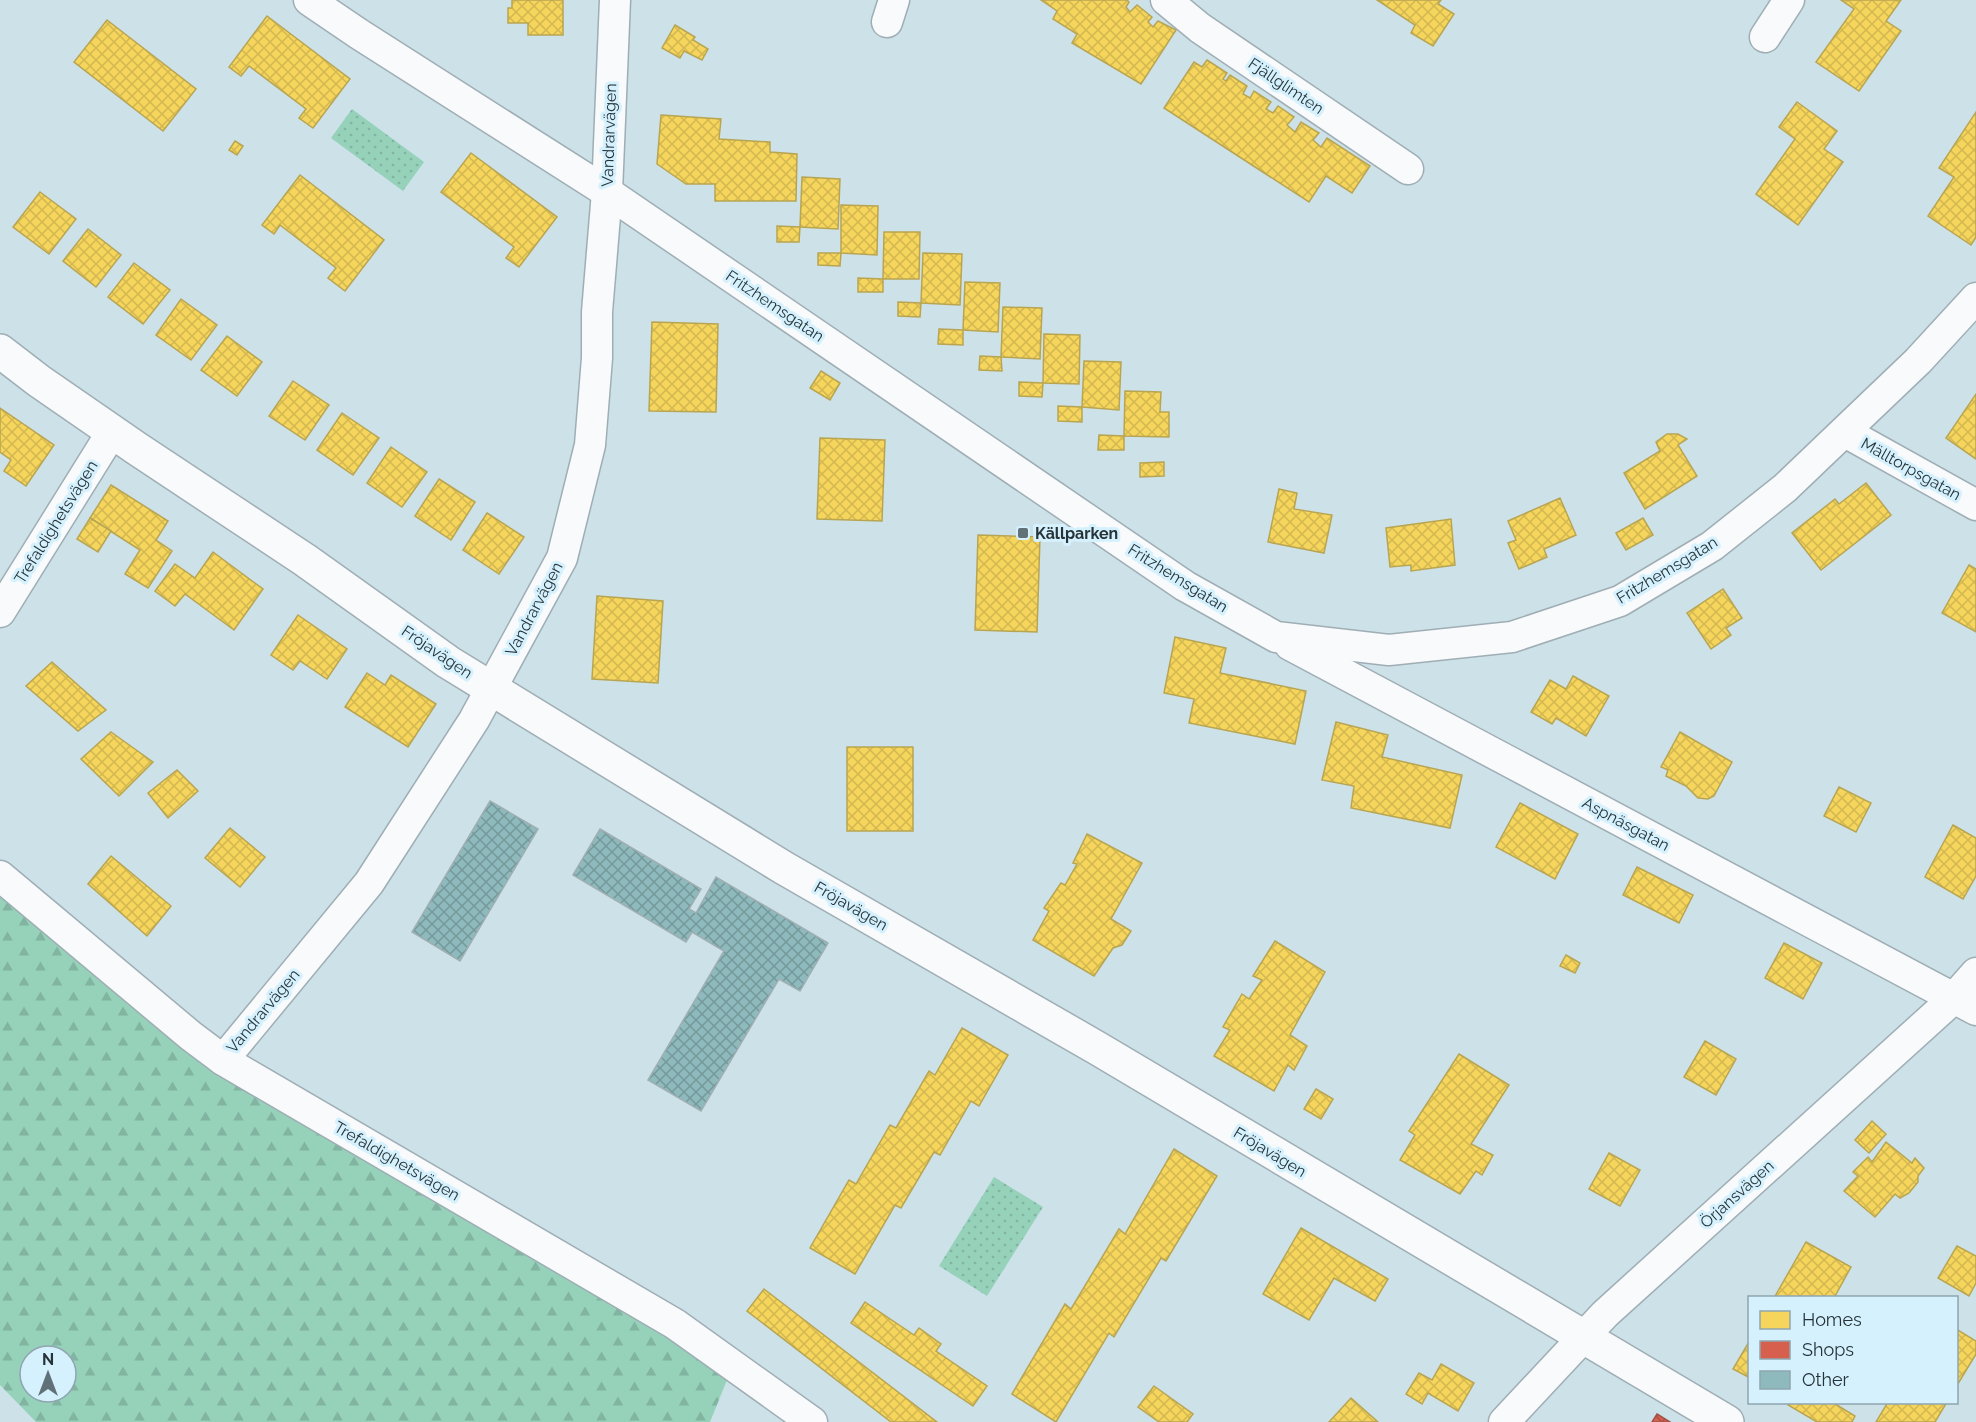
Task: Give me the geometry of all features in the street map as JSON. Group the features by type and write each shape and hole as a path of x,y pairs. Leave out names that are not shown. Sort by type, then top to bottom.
{"street":[{"name":"Fritzhemsgatan","path":"309,0 607,192 1185,586 1276,637 1389,650 1512,637 1620,601 1712,546 1785,488 1918,361 1976,298"},
{"name":"Vandrarvägen","path":"223,1060 369,883 492,688 562,558 590,445 597,358 597,312 607,192 615,0"},
{"name":"Fjällglimten","path":"1166,0 1200,28 1408,169"},
{"path":"1765,37 1789,0"},
{"name":"Fröjavägen","path":"0,351 112,432 305,560 448,662 774,862 1097,1048 1727,1422"},
{"name":"Trefaldighetsvägen","path":"0,612 112,432"},
{"name":"Mälltorpsgatan","path":"1845,432 1976,505"},
{"name":"Aspnäsgatan","path":"1276,637 1965,1005"},
{"name":"Trefaldighetsvägen","path":"0,876 191,1036 223,1060 675,1324 812,1422"},
{"name":"Örjansvägen","path":"1504,1422 1605,1314 1965,1005 1976,972"}],"green space":[{"path":"352,109 424,162 403,191 331,138"},
{"path":"0,883 187,1044 620,1299 729,1375 710,1422 36,1422 18,1404 78,1404 78,1344 18,1344 18,1404 0,1385"},
{"path":"994,1177 1043,1207 987,1296 939,1266"}],"building: Homes":[{"path":"512,0 563,0 563,35 528,35 528,23 508,23 508,8 512,8"},
{"path":"1041,0 1127,0 1129,2 1126,7 1130,12 1137,5 1152,17 1148,22 1153,27 1158,21 1176,30 1141,84 1072,43 1077,34 1053,19 1057,11"},
{"path":"1377,0 1441,0 1438,4 1454,14 1433,46 1411,33 1415,25"},
{"path":"1841,0 1901,0 1886,21 1901,31 1859,91 1816,62 1854,9"},
{"path":"267,16 350,79 313,128 299,118 306,109 249,66 241,76 229,67"},
{"path":"107,20 196,89 163,131 74,62"},
{"path":"675,25 695,37 693,40 708,49 702,60 684,51 680,58 662,48"},
{"path":"1207,60 1227,73 1223,79 1226,81 1230,75 1247,86 1243,94 1250,98 1254,91 1271,102 1266,109 1273,113 1278,106 1294,117 1287,125 1295,132 1301,122 1319,133 1313,140 1321,147 1327,138 1370,166 1352,193 1326,176 1309,202 1164,108 1194,62 1202,67"},
{"path":"1797,102 1837,131 1824,149 1843,162 1798,225 1756,194 1795,139 1779,127"},
{"path":"1976,112 1976,237 1971,245 1928,216 1954,177 1939,168"},
{"path":"661,115 721,119 719,139 770,142 770,152 797,154 796,201 715,201 715,184 686,184 657,164"},
{"path":"235,141 243,146 237,155 229,150"},
{"path":"471,153 557,217 519,267 506,258 514,247 441,192"},
{"path":"300,175 384,240 345,291 328,278 336,268 280,225 274,234 262,225"},
{"path":"802,177 840,179 838,229 800,227"},
{"path":"40,192 76,219 49,254 13,227"},
{"path":"841,205 878,206 877,255 841,253"},
{"path":"777,226 800,227 799,242 777,242"},
{"path":"88,229 121,255 96,287 63,261"},
{"path":"884,232 920,232 919,279 883,279"},
{"path":"818,253 841,253 840,266 818,265"},
{"path":"923,253 962,254 960,305 921,303"},
{"path":"134,263 170,290 143,324 108,297"},
{"path":"858,278 883,279 883,292 858,292"},
{"path":"965,282 1000,283 998,332 963,330"},
{"path":"181,299 217,325 191,360 156,335"},
{"path":"898,302 921,303 920,317 898,316"},
{"path":"1003,307 1042,308 1040,359 1001,357"},
{"path":"652,322 718,324 716,412 649,411"},
{"path":"939,329 963,330 963,345 938,344"},
{"path":"1044,334 1080,335 1079,384 1043,383"},
{"path":"227,336 262,362 237,396 201,370"},
{"path":"980,356 1001,357 1002,371 979,370"},
{"path":"1084,361 1121,362 1119,410 1082,407"},
{"path":"821,371 840,383 830,400 810,388"},
{"path":"293,381 329,405 305,440 269,416"},
{"path":"1019,382 1043,383 1042,397 1019,396"},
{"path":"1125,391 1161,392 1160,412 1169,412 1169,437 1124,436"},
{"path":"1976,394 1976,459 1946,438"},
{"path":"1058,406 1082,407 1082,422 1058,421"},
{"path":"0,408 54,445 26,486 4,471 11,460 0,452"},
{"path":"342,413 379,438 353,475 317,450"},
{"path":"1667,434 1678,434 1687,439 1678,445 1697,476 1645,509 1624,473 1660,451 1656,442"},
{"path":"1099,435 1124,436 1124,450 1098,450"},
{"path":"820,438 885,440 882,521 817,519"},
{"path":"391,447 427,472 402,507 367,483"},
{"path":"1164,462 1164,476 1140,477 1140,463"},
{"path":"439,479 475,502 451,540 415,516"},
{"path":"1866,483 1891,515 1821,570 1792,533 1835,499 1839,504"},
{"path":"111,485 168,521 156,540 172,551 148,588 125,574 140,550 90,518"},
{"path":"1279,489 1297,493 1294,509 1332,515 1324,553 1268,542"},
{"path":"1560,498 1576,535 1544,549 1547,557 1519,569 1508,543 1516,540 1508,521"},
{"path":"487,513 524,537 499,574 463,550"},
{"path":"90,518 111,531 98,552 77,539"},
{"path":"1643,518 1653,535 1626,550 1616,533"},
{"path":"1451,519 1455,565 1411,571 1411,565 1390,567 1386,528"},
{"path":"978,535 1040,537 1037,632 975,630"},
{"path":"213,552 263,589 234,630 185,594 175,606 155,591 175,564 195,578"},
{"path":"1969,565 1976,569 1976,632 1942,613"},
{"path":"1723,589 1742,618 1726,628 1731,635 1711,649 1687,613"},
{"path":"597,596 663,601 658,683 592,679"},
{"path":"298,615 347,649 327,679 300,661 293,670 271,655"},
{"path":"1175,637 1226,648 1220,673 1306,691 1295,744 1189,723 1194,699 1164,693"},
{"path":"52,662 106,710 78,731 26,686"},
{"path":"367,673 385,685 391,675 436,704 408,747 345,707"},
{"path":"1573,676 1609,696 1586,736 1556,718 1552,724 1531,712 1550,680 1566,689"},
{"path":"1336,722 1388,735 1382,757 1462,775 1450,828 1351,808 1354,786 1322,780"},
{"path":"111,732 153,762 119,796 81,759"},
{"path":"1680,732 1732,762 1714,796 1708,799 1698,798 1686,786 1666,776 1668,770 1661,767"},
{"path":"847,747 913,747 913,831 847,831"},
{"path":"177,770 198,791 168,818 148,793"},
{"path":"1839,787 1871,803 1856,832 1824,816"},
{"path":"1520,803 1578,834 1555,879 1496,847"},
{"path":"1953,825 1976,838 1976,876 1963,899 1925,877"},
{"path":"230,828 265,857 240,887 205,858"},
{"path":"1087,834 1142,863 1111,919 1131,931 1122,945 1113,948 1094,976 1033,940 1049,911 1044,908 1061,883 1065,885 1077,864 1073,863"},
{"path":"111,856 171,906 147,936 88,884"},
{"path":"1637,867 1693,895 1679,923 1623,895"},
{"path":"1275,941 1325,972 1290,1035 1307,1046 1294,1070 1288,1065 1274,1091 1214,1056 1230,1030 1223,1027 1242,994 1249,999 1262,980 1253,976"},
{"path":"1784,943 1822,963 1803,999 1765,978"},
{"path":"1566,955 1580,963 1575,973 1560,966"},
{"path":"962,1028 1008,1055 979,1106 971,1101 940,1155 934,1152 901,1208 895,1205 855,1274 810,1248 849,1180 856,1184 890,1125 896,1128 929,1071 935,1075"},
{"path":"1705,1041 1736,1059 1716,1095 1684,1077"},
{"path":"1459,1054 1509,1085 1471,1144 1493,1155 1482,1175 1476,1171 1460,1194 1400,1160 1415,1135 1409,1131"},
{"path":"1316,1089 1333,1099 1321,1119 1304,1109"},
{"path":"1872,1121 1886,1134 1869,1153 1855,1140"},
{"path":"1886,1142 1912,1163 1915,1158 1924,1168 1918,1176 1918,1182 1909,1193 1900,1198 1895,1194 1875,1217 1844,1191 1858,1176 1853,1172 1868,1157 1872,1162"},
{"path":"1174,1149 1217,1176 1166,1261 1161,1258 1114,1337 1109,1333 1056,1422 1012,1394 1065,1304 1071,1309 1119,1229 1125,1234"},
{"path":"1609,1153 1640,1170 1620,1206 1589,1189"},
{"path":"1301,1228 1388,1279 1375,1301 1334,1278 1309,1320 1263,1294"},
{"path":"1806,1242 1851,1267 1835,1296 1775,1296"},
{"path":"1957,1246 1976,1256 1976,1283 1969,1296 1938,1278"},
{"path":"764,1289 937,1422 891,1422 747,1311"},
{"path":"865,1302 914,1335 919,1328 941,1344 936,1351 987,1386 973,1406 851,1323"},
{"path":"1958,1330 1976,1341 1976,1354 1958,1384"},
{"path":"1748,1343 1748,1377 1733,1369"},
{"path":"1441,1364 1474,1383 1458,1411 1428,1393 1422,1404 1406,1394 1419,1373 1432,1380"},
{"path":"1154,1386 1193,1414 1187,1422 1159,1422 1138,1407"},
{"path":"1351,1398 1378,1422 1329,1422"},
{"path":"1835,1404 1855,1416 1852,1422 1817,1422 1788,1405"},
{"path":"1887,1404 1946,1404 1935,1422 1876,1422"}],"building: Shops":[{"path":"1657,1414 1670,1422 1652,1422"}],"building: Other":[{"path":"490,801 538,829 460,961 412,932"},
{"path":"600,829 701,889 689,909 696,913 716,877 828,943 800,991 779,979 701,1111 648,1080 724,951 692,932 686,942 573,875"}],"place":[{"name":"Källparken","path":"1023,533"}]}
